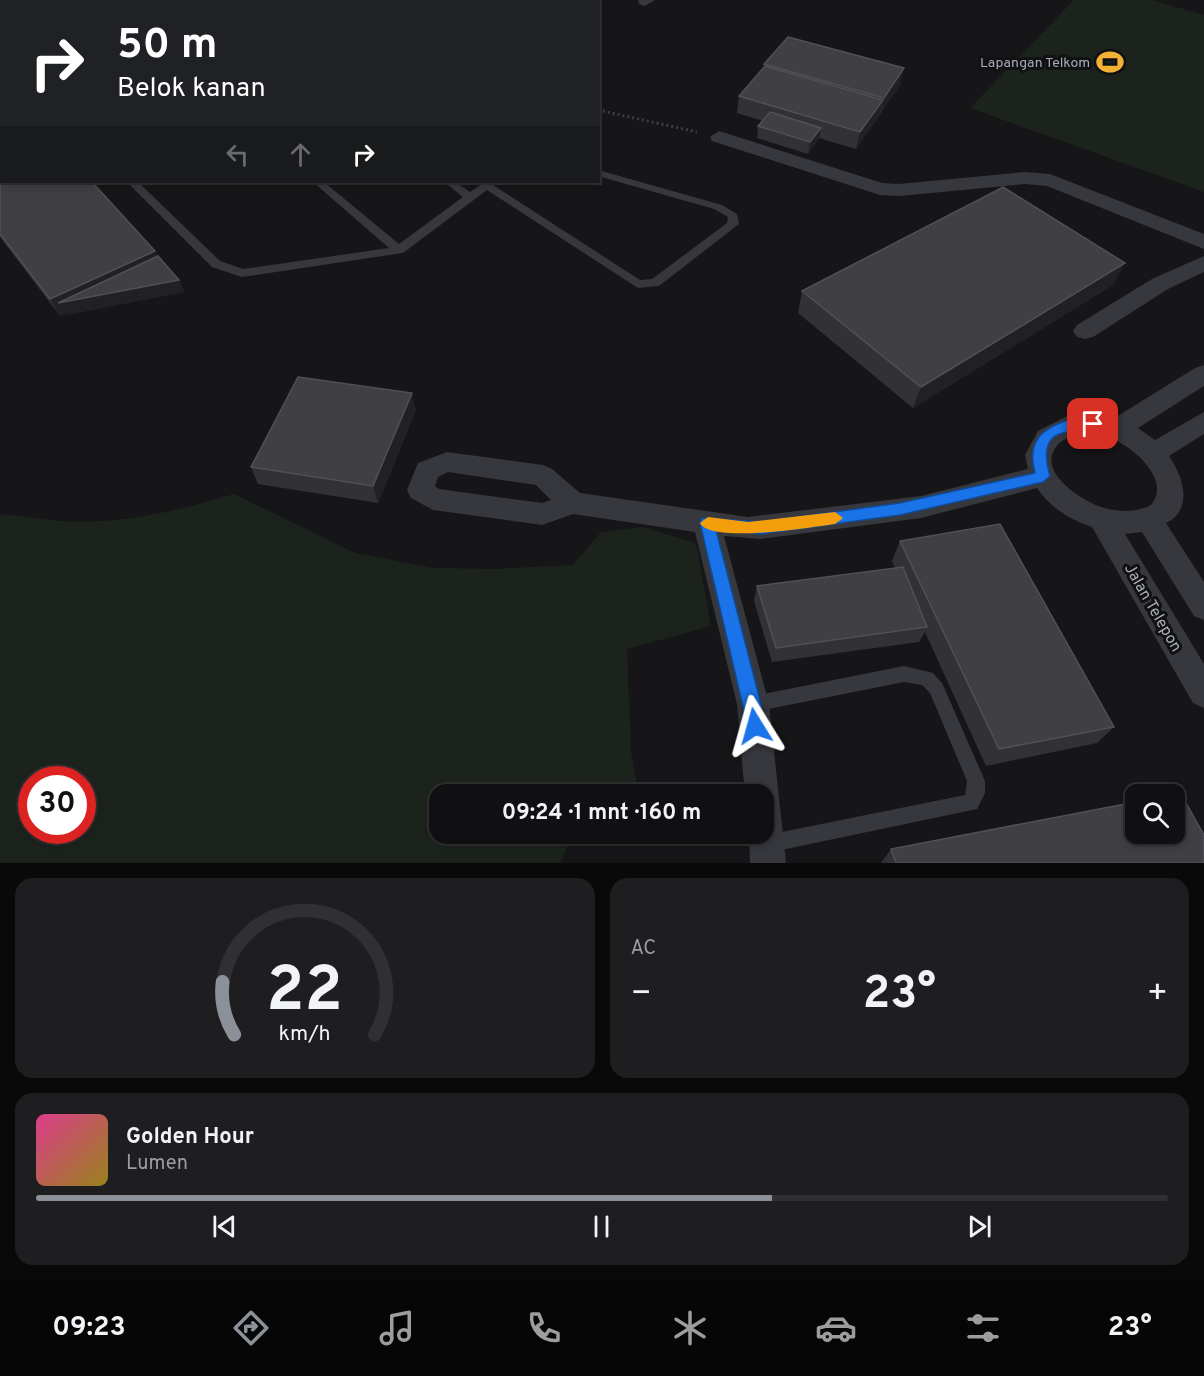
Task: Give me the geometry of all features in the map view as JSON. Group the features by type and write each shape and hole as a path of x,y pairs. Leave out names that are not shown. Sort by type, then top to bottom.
{"street":[{"path":"719,137 880,189 899,190 1025,178 1050,180 1204,242"},
{"path":"1085,331 1160,284 1204,263"},
{"path":"1116,430 1204,375"},
{"path":"1154,453 1204,422"},
{"path":"1071,424 1116,430 1137,439 1154,453 1167,472 1172,491 1166,508 1149,520 1128,524 1103,521 1066,503 1053,491 1043,476 1038,458 1042,443 1053,431 1071,424"},
{"path":"573,503 543,476 447,462 427,470 420,490 433,499 542,514 573,503 707,523 761,528 921,507 1043,476"},
{"path":"1149,520 1204,607"},
{"name":"Jalan Telepon","path":"1103,521 1204,693"},
{"path":"707,523 753,704 761,784"}],"lane":[{"path":"133,183 216,264 231,271 258,271 399,250 488,183 638,284 655,283 733,224 733,216 718,207 600,174"},
{"path":"319,183 399,250"},
{"path":"450,183 470,197"},
{"path":"753,704 904,674 927,678 936,688 976,781 976,793 971,803 768,854"}],"path":[{"path":"600,110 719,137"}],"shaded area":[{"name":"Lapangan Telkom","path":"1074,0 1152,0 1204,15 1204,192 970,108"},
{"path":"234,494 355,553 433,568 495,569 573,565 601,532 642,527 696,543 711,626 627,649 631,752 637,784 429,784 429,844 569,844 560,863 0,863 0,514 82,522 126,519 170,511"}],"building":[{"path":"788,37 904,68 884,98 764,64"},
{"path":"765,66 883,100 860,132 739,96"},
{"path":"770,112 821,128 810,142 758,126"},
{"path":"0,183 93,183 155,251 50,299 0,234"},
{"path":"1003,187 1125,263 921,387 802,291"},
{"path":"158,256 179,280 58,303"},
{"path":"298,377 412,393 373,486 251,467"},
{"path":"1000,524 1114,727 999,749 900,541"},
{"path":"903,567 927,627 776,648 757,586"},
{"path":"1185,801 1204,835 1204,863 896,863 891,849 1125,804 1125,844 1185,844"}],"slow traffic":[{"path":"708,523 748,528 835,518"}],"place":[{"name":"Lapangan Telkom","path":"1110,62"}],"route":[{"path":"755,726 753,704 707,523 761,528 921,507 1043,476 1038,458 1042,443 1053,431 1071,424 1093,424"}]}
